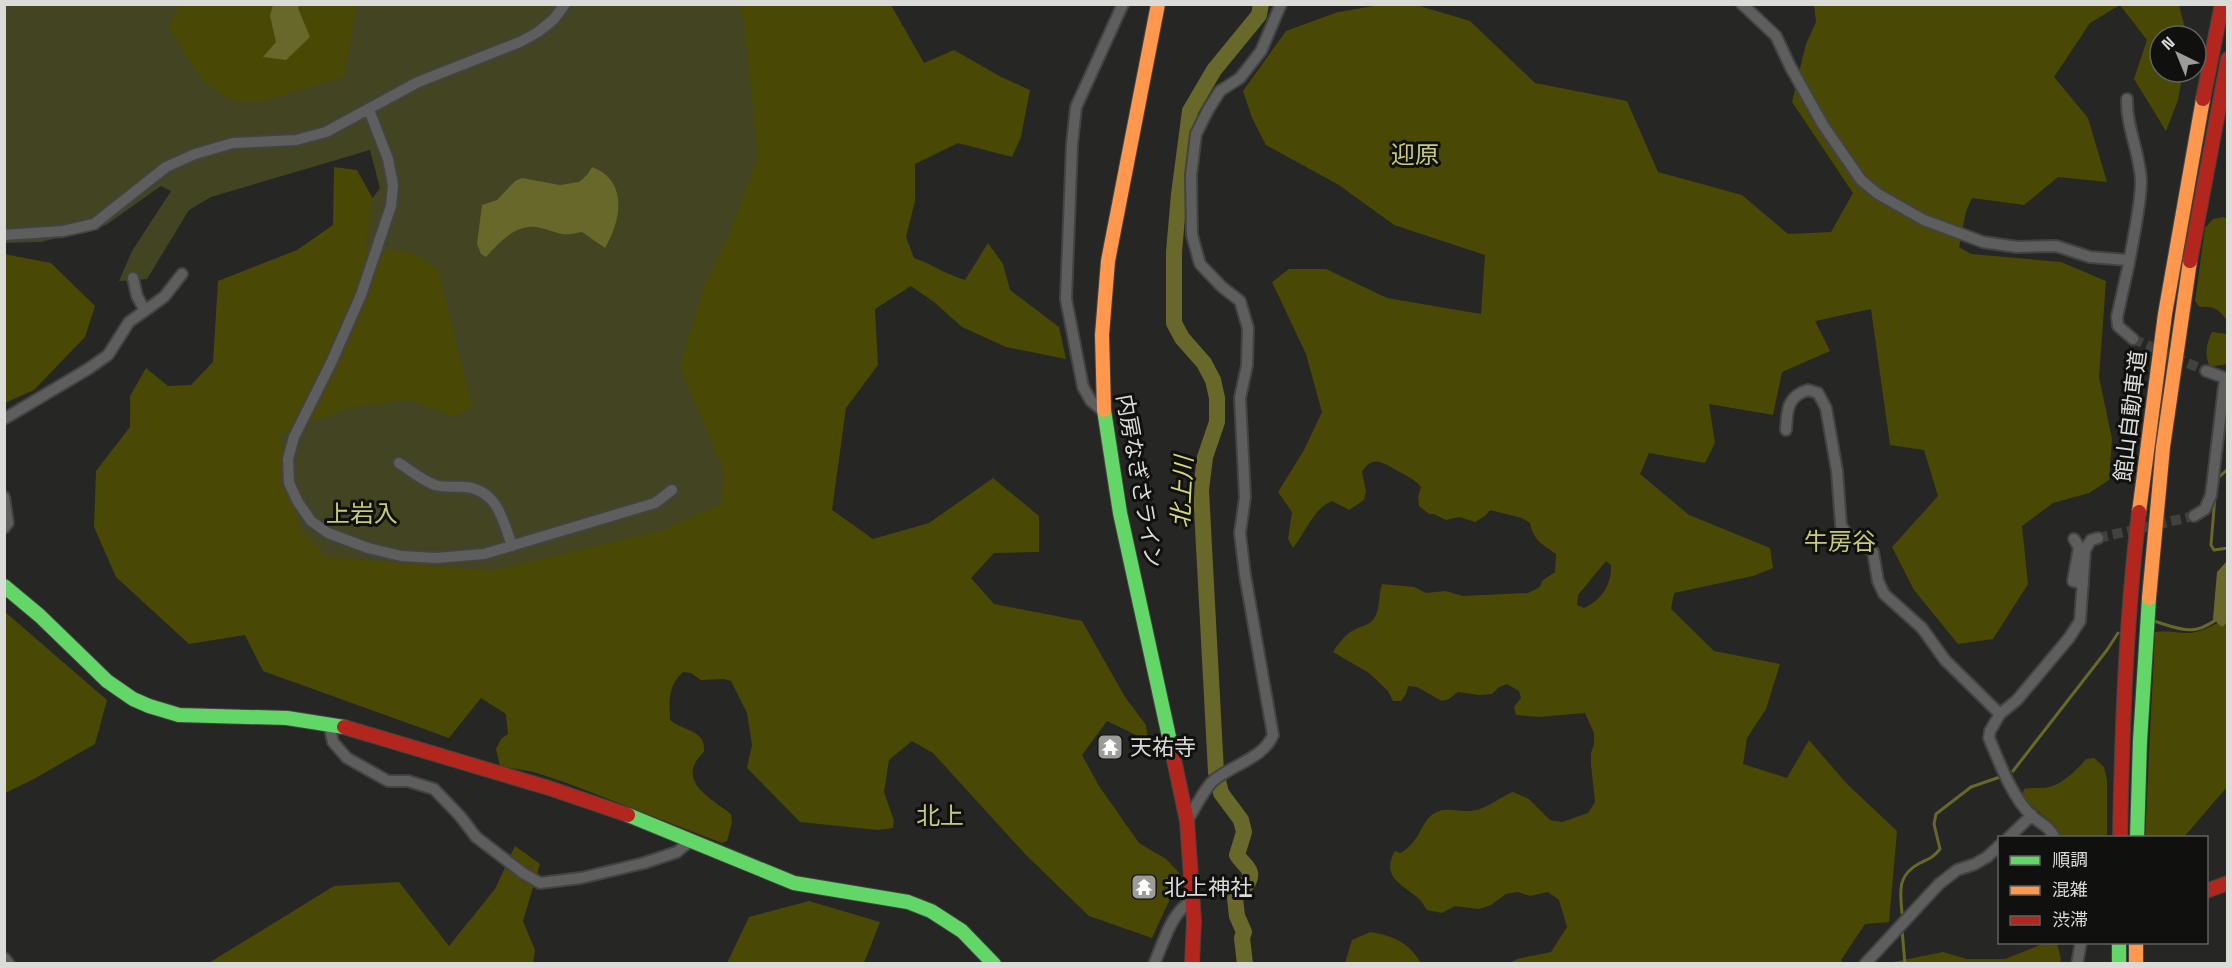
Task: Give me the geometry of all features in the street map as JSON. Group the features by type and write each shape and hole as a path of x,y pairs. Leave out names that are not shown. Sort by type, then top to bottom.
{"main road":[{"name":"内房なぎさライン","path":"1158,4 1108,261 1102,335 1104,411 1120,513 1187,821 1194,921 1192,963"},
{"name":"館山自動車道","path":"2120,836 2128,640 2145,455 2165,301 2193,141 2222,4"},
{"name":"館山自動車道","path":"2137,836 2147,628 2163,457 2187,282 2209,147 2228,60"},
{"path":"4,586 40,616 107,681 133,699 149,706 179,715 287,718 358,730 592,801 794,883 908,903 932,911 962,931 994,963"},
{"path":"2208,890 2228,883"},
{"path":"2119,944 2119,963"},
{"path":"2136,944 2136,963"}],"street":[{"path":"4,235 63,231 94,224 166,167 195,154 233,142 296,140 327,132 418,82 520,42 538,32 554,19 565,4"},
{"path":"1104,411 1091,401 1083,387 1066,299 1072,144 1076,107 1123,4"},
{"path":"1187,821 1211,782 1264,748 1273,735 1245,575 1240,533 1245,497 1240,398 1247,364 1248,328 1240,301 1222,287 1200,264 1192,235 1191,175 1196,134 1208,110 1220,91 1240,78 1261,51 1281,4"},
{"path":"1742,4 1776,36 1823,124 1861,180 1878,194 1924,220 1983,242 2017,247 2056,246 2090,257 2121,258 2129,263"},
{"path":"2127,99 2127,111 2141,181 2129,263 2117,317 2118,326 2133,339"},
{"path":"369,110 388,159 393,185 391,206 361,295 331,363 294,437 288,459 289,483 311,521 328,533 368,548 401,556 436,558 484,554 655,503 672,490"},
{"path":"4,419 108,355 129,322 144,309 164,297 182,274"},
{"path":"133,278 137,296 144,309"},
{"path":"2194,516 2205,509 2211,495 2226,378 2206,371"},
{"path":"1786,430 1787,409 1793,398 1808,390 1818,393 1826,408 1837,471 1841,525 1846,533 1873,552 1878,581 1884,594 1922,628 1945,660 2000,714"},
{"path":"399,463 435,485 481,490 491,497 500,511 512,546"},
{"path":"4,497 8,523 4,528"},
{"path":"2054,836 2050,829 2032,815 2013,790 1989,738 1990,731 2000,714 2017,700 2070,638 2080,621 2085,550 2091,540 2098,538"},
{"path":"2074,539 2079,547 2073,581 2083,584"},
{"path":"329,724 333,742 347,758 388,781 408,781 434,789 476,837 523,873 540,883 581,878 644,863 677,852 690,841"},
{"path":"2009,836 2032,815"},
{"path":"1865,963 1939,884 1957,870 1975,864 1998,847"},
{"path":"1154,963 1177,913 1184,905 1192,901"},
{"path":"2077,963 2081,944"},
{"path":"4,958 9,963"}],"green space":[{"path":"4,5 853,5 754,540 222,614 325,261 380,188 370,150 211,197 189,210 147,279 119,281 132,251 171,191 161,186 106,225 41,242 5,243"}],"shaded area":[{"path":"273,4 300,5 298,8 310,37 286,60 263,57 276,42 270,16"},
{"path":"178,5 273,5 274,33 286,60 300,5 357,5 344,77 260,102 231,100 202,80 169,27"},
{"path":"739,5 891,5 924,63 954,50 1001,77 1030,90 1021,137 1012,157 958,143 915,164 915,201 906,237 914,258 965,280 988,243 1003,264 1010,290 1059,327 1066,359 1006,347 962,327 934,302 911,286 875,309 878,365 846,408 832,510 873,539 929,523 993,478 1039,516 1039,552 994,553 971,578 994,604 1082,621 1125,697 1146,725 1148,741 1107,721 1082,755 1099,786 1139,843 1166,859 1181,875 1152,938 1089,916 1025,854 933,753 912,741 889,760 884,792 894,821 893,828 878,830 800,822 747,768 752,745 747,713 731,681 701,680 691,673 683,672 672,688 670,720 702,739 704,752 696,762 693,771 694,780 705,795 731,814 732,822 727,841 722,843 567,783 534,772 500,766 496,749 501,739 508,734 506,714 481,698 449,738 263,671 245,635 189,644 116,577 94,527 96,471 130,427 130,396 146,368 168,386 191,385 213,362 218,281 297,250 333,225 334,167 357,170 373,199 365,246 414,253 438,269 472,407 454,417 410,400 352,407 280,435 301,529 326,557 492,571 663,530 721,504 724,471 680,367 704,286 727,239 758,158 744,22"},
{"path":"1380,5 1416,5 1470,21 1535,83 1627,101 1658,172 1742,195 1788,234 1831,232 1853,193 1792,102 1806,44 1816,22 1814,5 2120,5 2090,23 2054,77 2088,118 2107,182 2058,177 2024,205 1972,198 1966,211 1959,247 1971,254 2061,262 2106,281 2099,377 2112,439 2109,480 2089,493 2053,503 2022,526 2028,584 1993,639 1958,644 1914,590 1892,547 1938,496 1924,450 1890,445 1871,309 1815,321 1830,351 1782,372 1773,415 1709,404 1715,443 1705,463 1649,453 1640,474 1689,515 1770,548 1773,568 1753,576 1674,593 1671,609 1714,651 1780,664 1766,709 1747,738 1743,764 1787,778 1809,740 1847,784 1897,831 1889,922 1865,924 1841,960 1842,963 1510,963 1517,959 1551,952 1567,927 1559,900 1548,892 1530,896 1518,892 1506,894 1491,905 1479,909 1455,906 1442,913 1427,910 1419,899 1400,884 1392,874 1390,867 1395,851 1400,853 1406,849 1416,839 1425,822 1438,812 1477,810 1513,792 1529,799 1550,820 1562,822 1588,813 1595,802 1591,765 1594,733 1585,713 1539,717 1516,715 1514,707 1521,698 1519,691 1507,684 1499,687 1492,694 1458,692 1442,701 1417,687 1408,686 1401,701 1393,701 1388,691 1369,673 1333,652 1349,633 1373,620 1377,612 1382,584 1414,587 1426,593 1445,591 1463,596 1528,593 1540,587 1542,581 1555,572 1556,554 1536,538 1530,523 1522,518 1490,510 1475,522 1459,517 1446,520 1429,514 1419,506 1418,497 1421,487 1418,484 1410,477 1386,465 1373,462 1362,472 1366,491 1364,500 1349,510 1332,501 1315,515 1293,548 1288,539 1292,512 1278,492 1304,450 1322,412 1306,354 1272,282 1289,269 1326,269 1387,298 1481,314 1485,255 1394,225 1339,185 1266,145 1252,118 1243,91 1286,31 1338,12","holes":["1606,561 1611,565 1610,579 1601,596 1584,608 1577,605 1578,595"]},
{"path":"2120,5 2179,5 2184,24 2148,24 2148,84 2181,84 2178,100 2166,131 2134,79 2147,40"},
{"path":"592,167 604,173 617,192 618,214 605,248 582,232 561,234 532,227 510,234 486,257 481,254 477,244 482,205 497,200 515,181 522,178 560,185 579,182"},
{"path":"2224,217 2228,219 2227,321 2216,310 2200,307 2195,301 2205,228 2213,219"},
{"path":"4,254 51,263 95,306 85,337 34,390 5,403"},
{"path":"2212,332 2227,334 2227,364 2210,367 2206,349"},
{"path":"2227,561 2227,623 2222,627 2213,619 2217,572"},
{"path":"5,612 107,700 95,744 5,793"},
{"path":"2227,618 2227,787 2185,836 2145,836 2155,632 2185,633 2207,628"},
{"path":"2094,758 2104,767 2107,780 2107,836 2060,836 2049,821 2022,797 2024,789 2055,785 2086,759"},
{"path":"515,846 540,864 523,921 535,950 533,963 207,964 334,886 399,882 449,946 495,889"},
{"path":"809,901 880,922 864,963 727,963 749,917"},
{"path":"1370,932 1400,941 1421,963 1345,963 1352,940"},
{"path":"2042,944 2057,944 2061,959 2060,963 1893,963 1943,952 1967,959 2005,959"}],"waterway":[{"name":"北上川","path":"1245,964 1242,938 1244,932 1237,916 1235,898 1247,884 1250,871 1237,855 1244,832 1241,820 1221,793 1216,772 1201,490 1205,457 1217,422 1217,398 1213,380 1204,363 1182,338 1174,323 1174,252 1190,111 1214,70 1259,15 1261,4"},
{"path":"2218,478 2228,469"},
{"path":"2215,496 2211,545 2214,550 2228,548"},
{"path":"2154,621 2179,629 2193,630 2217,619"},
{"path":"2013,771 2118,633"},
{"path":"1902,913 1901,891 1904,878 1913,868 1931,858 1940,849 1934,824 1936,814 1971,787 2000,777"},
{"path":"1902,930 1905,964"}],"tunnel":[{"path":"2133,339 2206,371"},
{"path":"2098,538 2194,516"}],"traffic: fast":[{"path":"1104,410 1120,513 1173,755"},
{"path":"4,586 40,616 107,681 133,699 149,706 179,715 287,718 344,727"},
{"path":"2137,836 2140,741 2149,598"},
{"path":"628,815 794,883 908,902 931,911 962,931 994,964"},
{"path":"2119,944 2119,964"}],"traffic: slow":[{"path":"1104,410 1102,335 1108,261 1158,4"},
{"path":"2139,512 2165,314 2203,99"},
{"path":"2149,598 2163,447 2190,261"},
{"path":"2136,944 2136,964"}],"traffic: jam":[{"path":"2203,99 2222,4"},
{"path":"2190,261 2228,59"},
{"path":"2120,836 2125,675 2139,512"},
{"path":"344,727 549,788 628,815"},
{"path":"1173,755 1187,821 1194,921 1192,964"},
{"path":"2208,890 2228,883"}],"place":[{"name":"天祐寺","path":"1110,747"},
{"name":"北上神社","path":"1144,887"}],"district":[{"name":"迎原","path":"1415,154"},
{"name":"上岩入","path":"362,513"},
{"name":"牛房谷","path":"1840,541"},
{"name":"北上","path":"940,815"}]}
